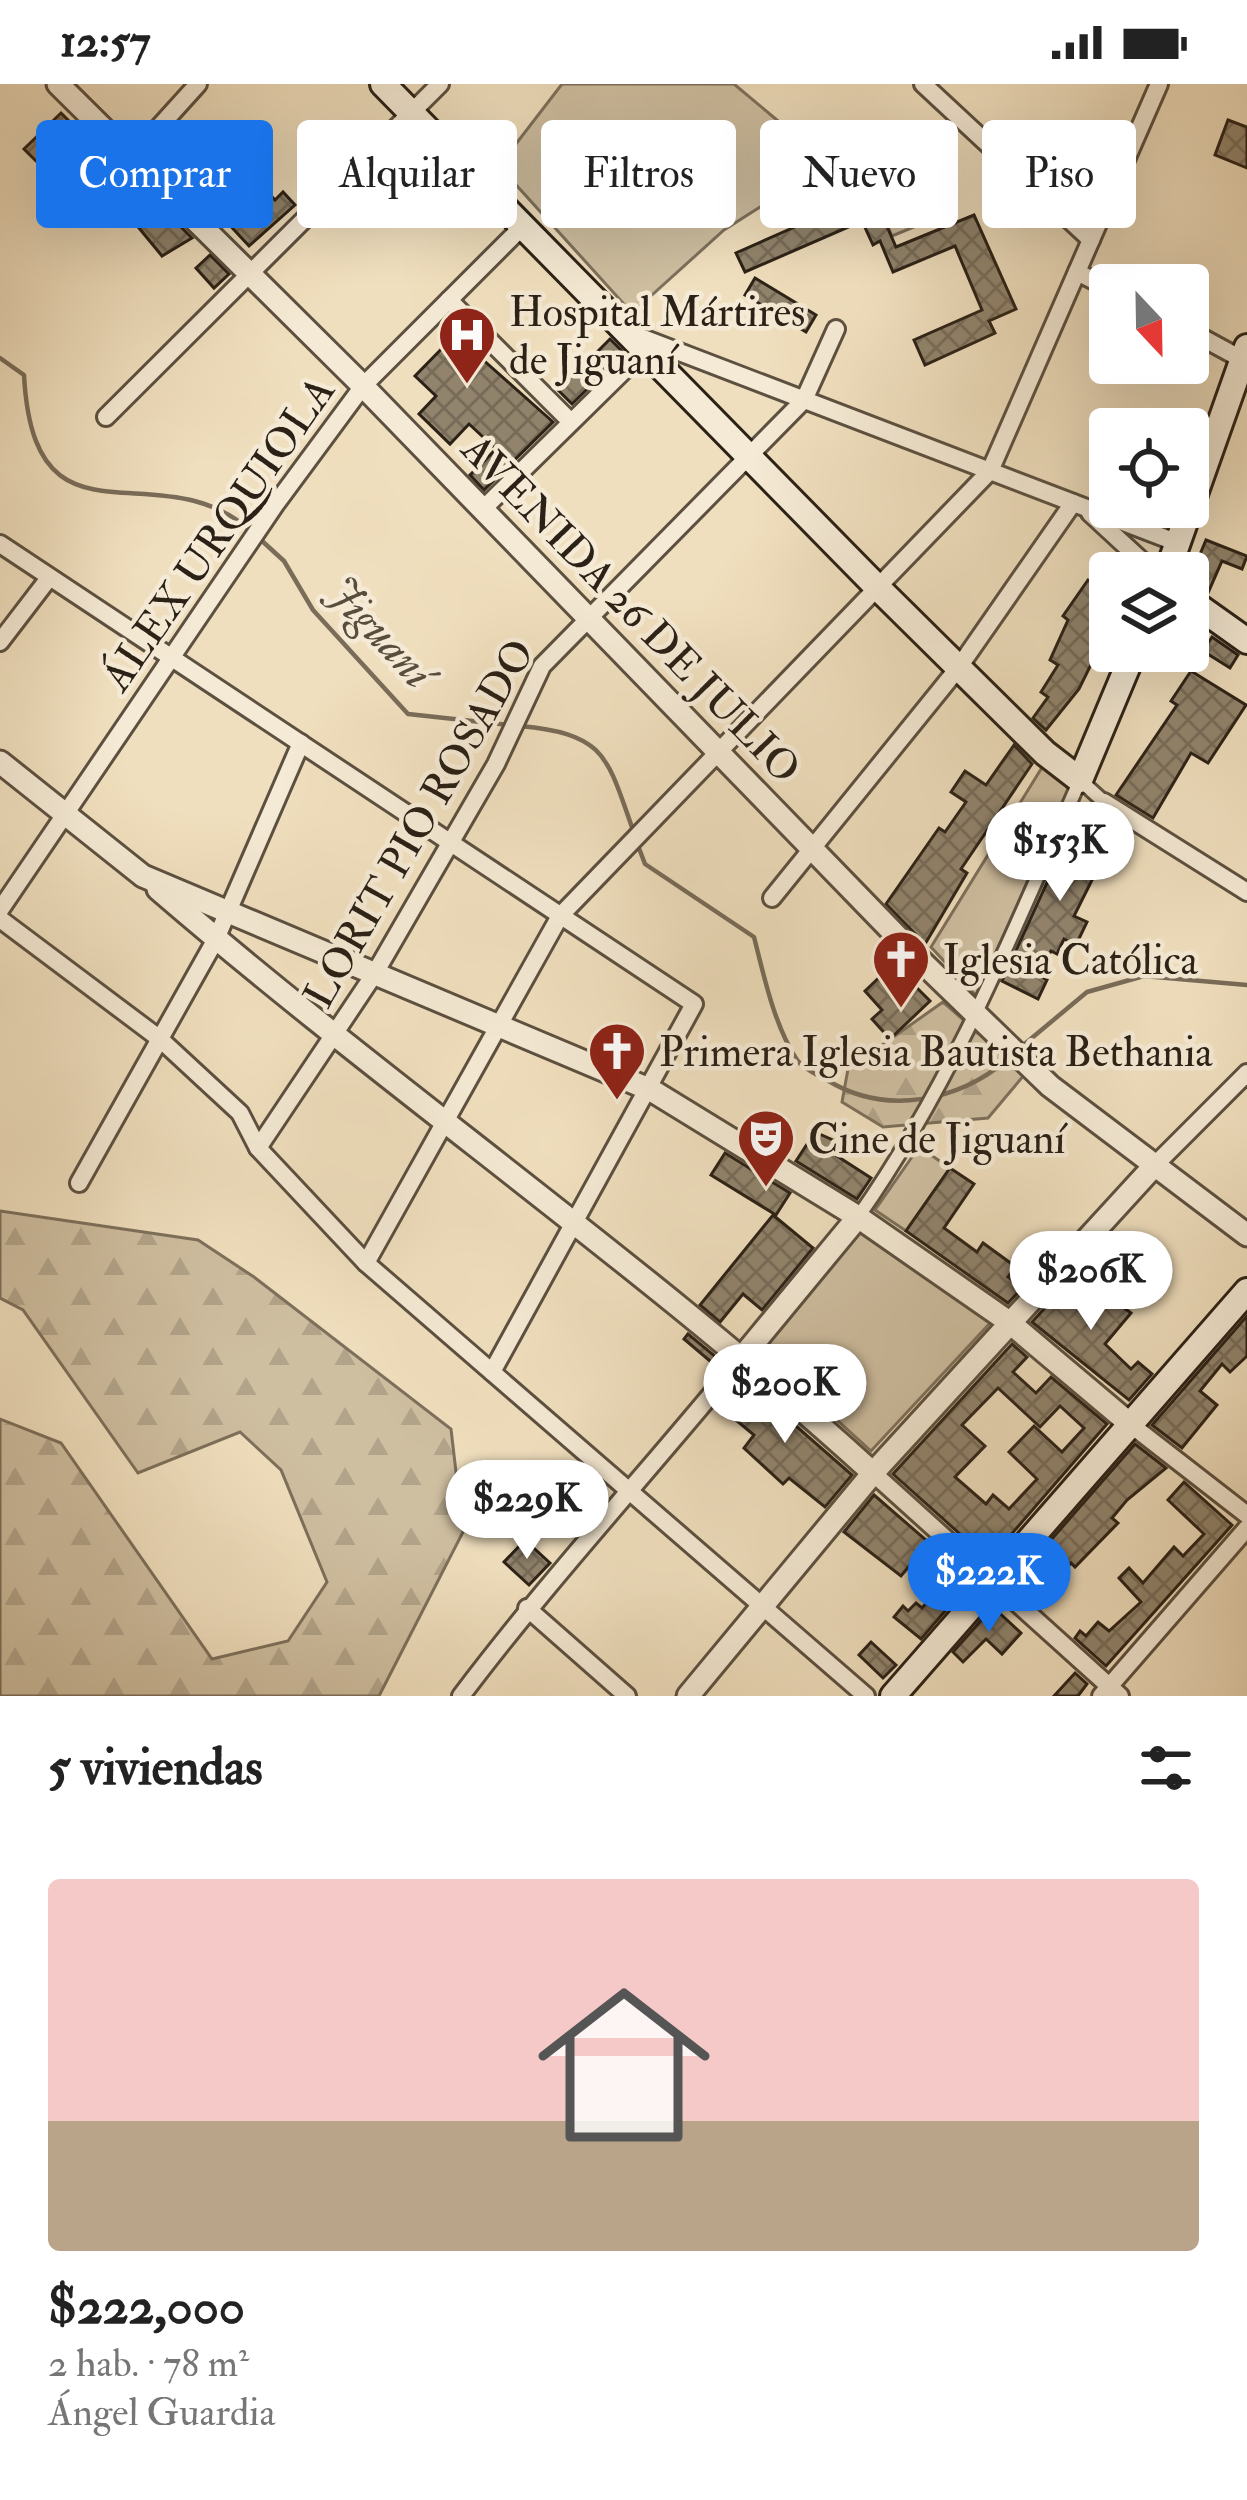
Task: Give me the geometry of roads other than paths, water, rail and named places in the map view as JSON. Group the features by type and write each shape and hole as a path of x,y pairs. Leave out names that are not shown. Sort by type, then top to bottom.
{"main road":[{"path":"382,84 642,342 877,587 1080,780 1125,672"},
{"path":"1175,552 1246,356"},
{"path":"1209,614 1247,641"},
{"path":"893,1696 1247,1291"}],"street":[{"name":"AVENIDA 26 DE JULIO","path":"58,84 94,120"},
{"path":"166,120 199,84"},
{"path":"106,417 440,84"},
{"path":"923,84 1091,240"},
{"path":"366,1263 560,916 600,868 990,471 1159,84"},
{"name":"ÁLEX URQUIOLA","path":"0,915 275,505 363,386 525,224"},
{"name":"AVENIDA 26 DE JULIO","path":"204,228 1050,1086 1247,1235"},
{"path":"1077,272 1089,278"},
{"path":"449,300 571,422"},
{"name":"LORIT PIO ROSADO","path":"259,1148 375,974 496,764 542,666 804,400 836,329"},
{"path":"1209,339 1246,356"},
{"path":"482,510 571,422 642,342 1178,543"},
{"path":"1078,505 1131,552"},
{"path":"772,898 959,668 1078,505"},
{"path":"0,544 170,661 302,743 694,1004 578,1223 492,1372"},
{"path":"0,642 49,578"},
{"path":"79,1183 230,910 302,743"},
{"path":"0,762 445,1123 744,1355 1110,1693 1247,1528"},
{"path":"461,1696 527,1608 632,1493 858,1217 898,1161 977,1014 1080,780 1104,802 1247,892"},
{"path":"143,876 651,1090 858,1217 1009,1322 1247,1515"},
{"path":"0,915 160,1039 240,1113 259,1148 366,1263 866,1696"},
{"path":"688,1696 872,1473 1154,1166 1247,1073"},
{"path":"527,1608 627,1696"}],"waterway":[{"name":"Jiguaní","path":"0,358 24,375 33,432 51,466 76,484 178,497 216,508 252,532"},
{"name":"Jiguaní","path":"261,540 284,561 313,610 408,714 509,725"},
{"name":"Jiguaní","path":"520,726 571,735 600,754 634,833"},
{"name":"Jiguaní","path":"637,843 645,864 754,937 782,1032 797,1060 811,1071 849,1091 897,1101 944,1094 1008,1059"},
{"name":"Jiguaní","path":"1021,1047 1087,992 1144,976 1247,985"}],"place":[{"name":"Hospital Mártires de Jiguaní","path":"467,386"},
{"name":"Iglesia Católica","path":"901,1010"},
{"name":"Primera Iglesia Bautista Bethania","path":"617,1102"},
{"name":"Cine de Jiguaní","path":"766,1189"}]}
